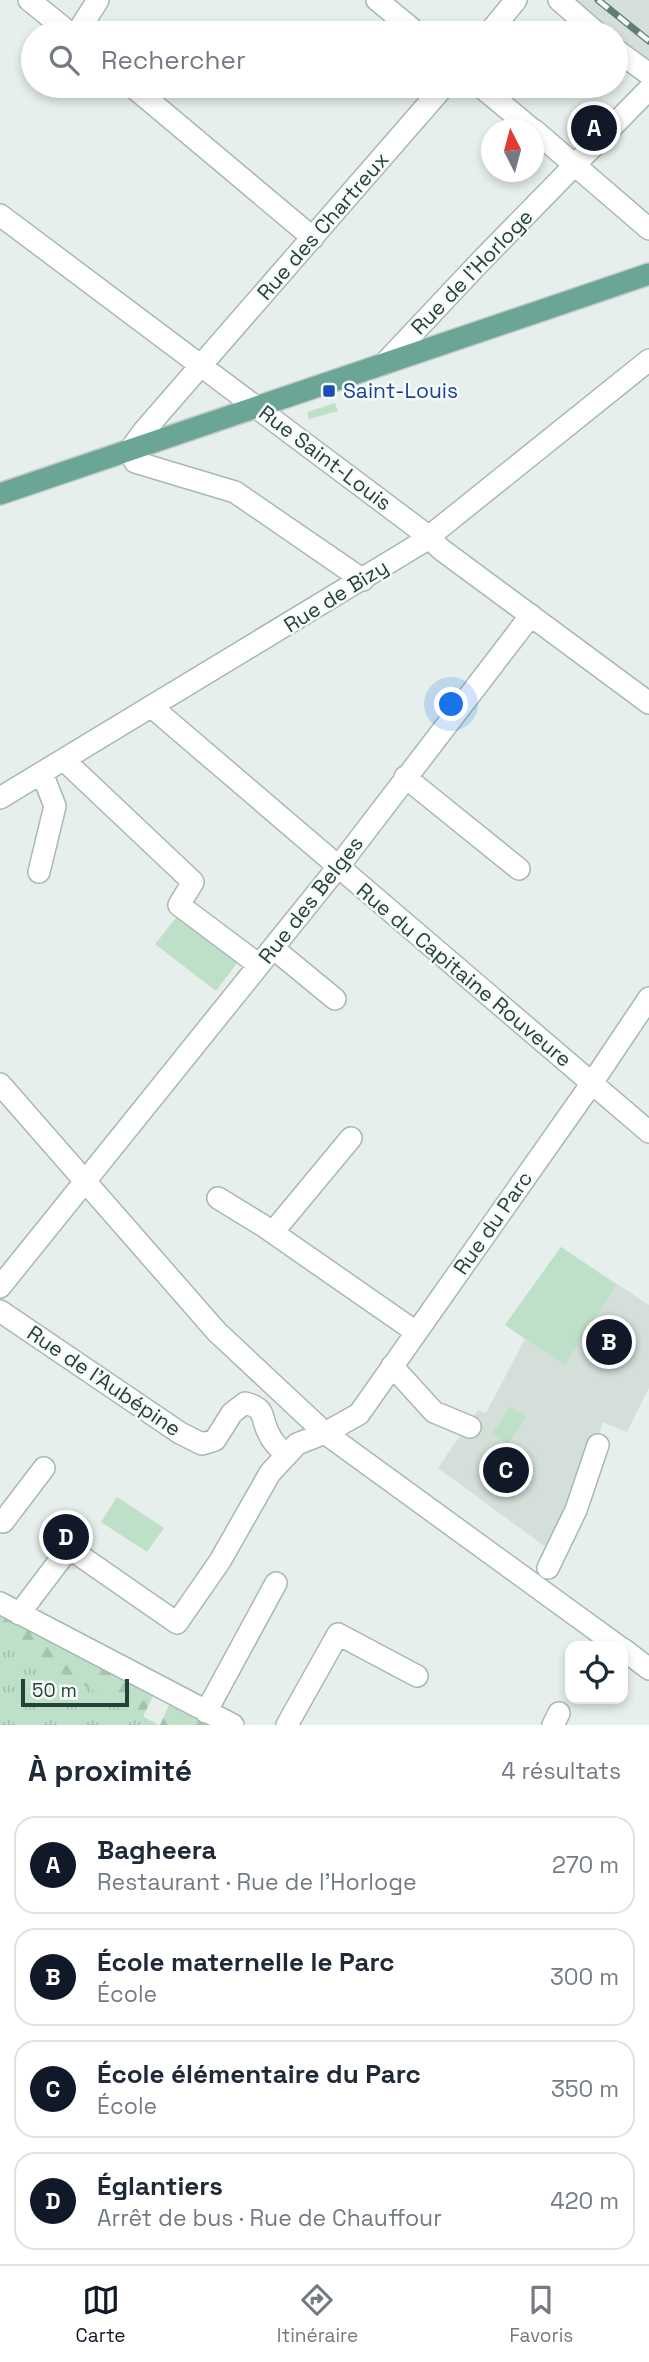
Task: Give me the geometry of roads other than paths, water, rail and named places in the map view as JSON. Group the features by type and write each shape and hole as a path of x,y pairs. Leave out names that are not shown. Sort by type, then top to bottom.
{"main road":[{"path":"0,494 649,274"}],"street":[{"path":"29,0 55,21"},
{"path":"85,21 97,0"},
{"path":"377,0 402,21"},
{"path":"499,21 516,0"},
{"path":"558,0 583,21"},
{"path":"628,59 649,74"},
{"name":"Rue de l'Horloge","path":"384,364 649,89"},
{"path":"146,98 313,238"},
{"name":"Rue des Chartreux","path":"130,450 434,98"},
{"path":"494,98 520,119"},
{"path":"544,139 649,229"},
{"name":"Rue Saint-Louis","path":"0,215 649,703"},
{"name":"Rue de Bizy","path":"0,798 153,708 429,538 649,360"},
{"path":"130,450 135,462 235,492 363,580"},
{"name":"Rue des Belges","path":"0,1287 338,867 531,615"},
{"name":"Rue du Capitaine Rouveure","path":"153,708 649,1132"},
{"path":"64,760 193,882 179,905 335,999"},
{"path":"39,872 55,806 42,773"},
{"path":"405,777 519,869"},
{"name":"Rue du Parc","path":"19,1614 69,1548 177,1623 220,1562 271,1473 297,1444 325,1433 359,1414 649,998"},
{"path":"0,1084 217,1332 325,1433 611,1641"},
{"path":"273,1232 351,1138"},
{"path":"218,1198 273,1232 416,1332"},
{"name":"Rue de l'Aubépine","path":"0,1311 180,1433 202,1444 215,1440 232,1413 245,1403 256,1406 264,1415 271,1438 287,1455"},
{"path":"392,1366 435,1412 470,1427"},
{"path":"548,1568 576,1510 598,1444"},
{"path":"0,1520 3,1522 44,1468"},
{"path":"206,1712 276,1583"},
{"path":"0,1603 233,1725"},
{"path":"287,1725 338,1634 417,1676"},
{"path":"628,1653 649,1668"}],"railway":[{"path":"598,0 624,21"},
{"path":"628,24 649,41"}],"place":[{"name":"Bagheera","path":"594,128"},
{"name":"Saint-Louis","path":"329,391"},
{"name":"École maternelle le Parc","path":"609,1342"},
{"name":"École élémentaire du Parc","path":"506,1470"},
{"name":"Églantiers","path":"66,1537"}]}
